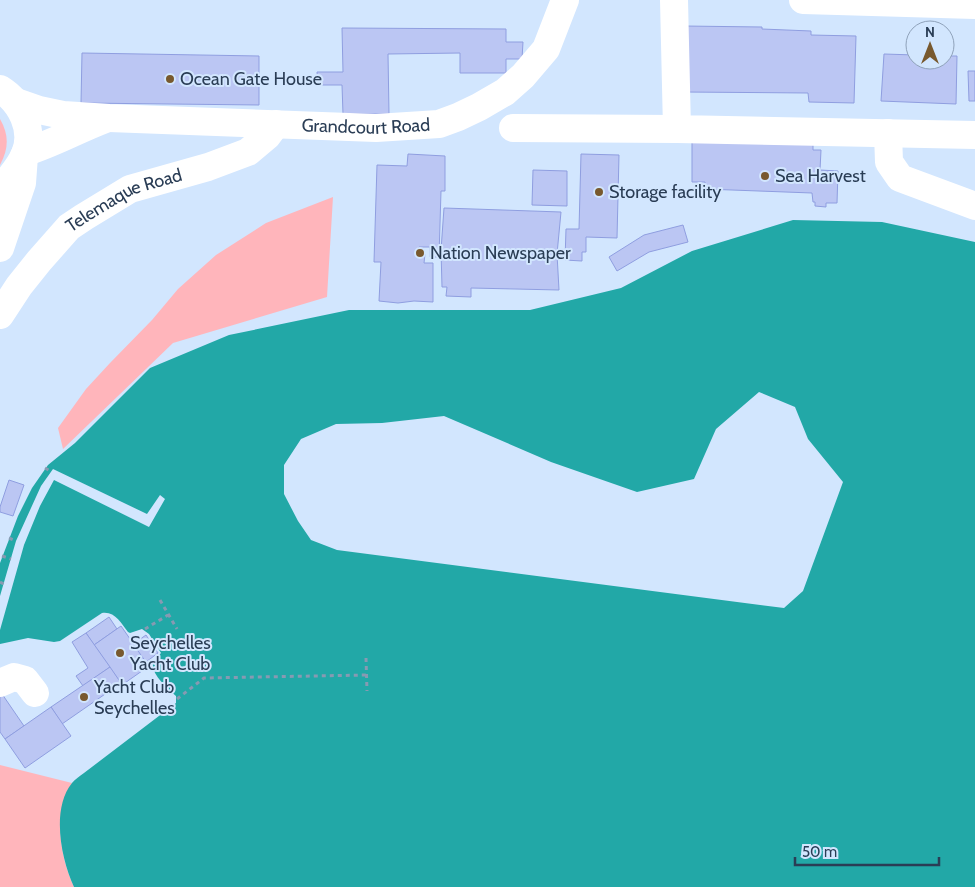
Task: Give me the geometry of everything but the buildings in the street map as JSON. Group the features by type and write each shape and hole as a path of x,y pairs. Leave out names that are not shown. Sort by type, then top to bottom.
{"street":[{"name":"Grandcourt Road","path":"8,96 39,110 63,115 109,118 376,128 439,124 458,117 505,92 523,76 546,49 565,0"},
{"path":"674,0 677,129"},
{"path":"803,0 965,3"},
{"path":"0,248 22,183 28,139 27,126 22,114 8,96"},
{"path":"3,185 25,154 109,118"},
{"name":"Telemaque Road","path":"0,315 19,286 68,228 130,189 208,167 248,152 267,136 276,124"},
{"path":"513,128 975,135"},
{"path":"888,133 890,162 900,178 975,206"},
{"path":"0,683 14,677 25,680 35,693"}],"path":[{"path":"45,468 50,471"},
{"path":"10,538 16,541"},
{"path":"2,556 11,559"},
{"path":"160,600 177,629"},
{"path":"144,629 168,615"},
{"path":"366,658 367,691"},
{"path":"177,699 204,678 367,675"}],"shaded area":[{"path":"0,119 7,142 0,165"},
{"path":"333,197 327,297 173,343 63,449 58,428 86,389 152,320 178,289 216,255 266,223"},
{"path":"793,220 882,222 975,242 975,887 74,887 65,863 60,834 62,806 66,794 76,779 176,703 176,696 160,681 154,672 153,662 161,653 149,634 142,629 128,632 117,618 111,614 102,613 60,641 54,642 28,638 0,644 0,563 18,516 32,488 48,465 75,443 150,368 229,335 349,310 530,310 621,288 692,251","holes":["759,392 795,407 808,439 843,482 803,591 784,608 337,550 311,540 298,521 284,494 284,465 301,439 336,424 382,423 444,416 551,462 637,492 694,479 716,429"]},
{"path":"0,765 72,783 66,795 63,808 61,835 65,861 74,887 0,887"}],"pier":[{"path":"53,469 147,514 160,495 165,499 149,527 54,480 40,506 24,545 0,630 0,596 16,541 41,486"}],"place":[{"name":"Ocean Gate House","path":"170,79"},
{"name":"Sea Harvest","path":"765,176"},
{"name":"Storage facility","path":"599,192"},
{"name":"Nation Newspaper","path":"420,253"},
{"name":"Seychelles Yacht Club","path":"120,653"},
{"name":"Yacht Club Seychelles","path":"84,697"}]}
